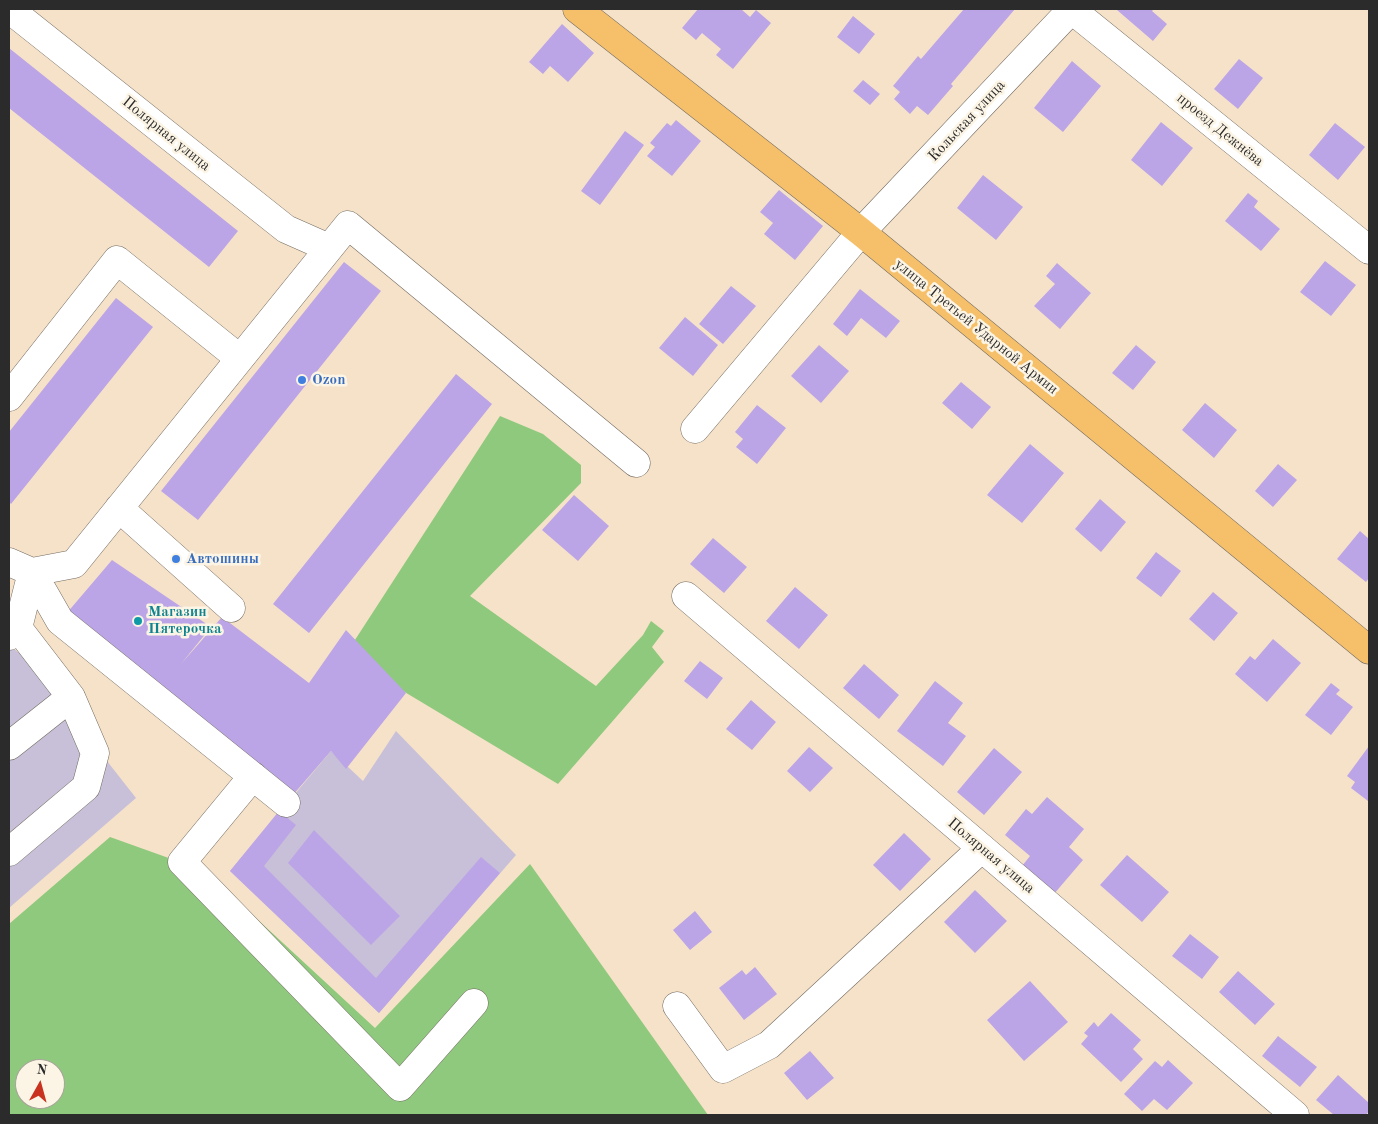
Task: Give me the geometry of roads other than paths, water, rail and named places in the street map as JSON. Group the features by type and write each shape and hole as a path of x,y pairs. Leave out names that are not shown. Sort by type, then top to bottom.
{"main road":[{"name":"улица Третьей Ударной Армии","path":"577,9 861,232 1369,650"}],"street":[{"name":"Полярная улица","path":"9,9 286,229 329,248"},
{"name":"Кольская улица","path":"694,429 861,232 1072,9"},
{"name":"проезд Дежнёва","path":"1072,9 1369,250"},
{"path":"17,569 74,564 348,225 636,463"},
{"path":"9,397 117,260 239,358"},
{"path":"119,508 231,608"},
{"path":"9,852 86,787 95,753 71,697 14,632 17,569"},
{"path":"17,569 60,621 286,803"},
{"name":"Полярная улица","path":"686,596 1295,1115"},
{"path":"9,746 71,697"},
{"path":"253,776 182,862 400,1087 474,1002"},
{"path":"677,1006 723,1069 769,1045 982,848"}],"place":[{"name":"Ozon","path":"302,380"},
{"name":"Автошины","path":"176,559"},
{"name":"Магазин Пятерочка","path":"138,621"}]}
